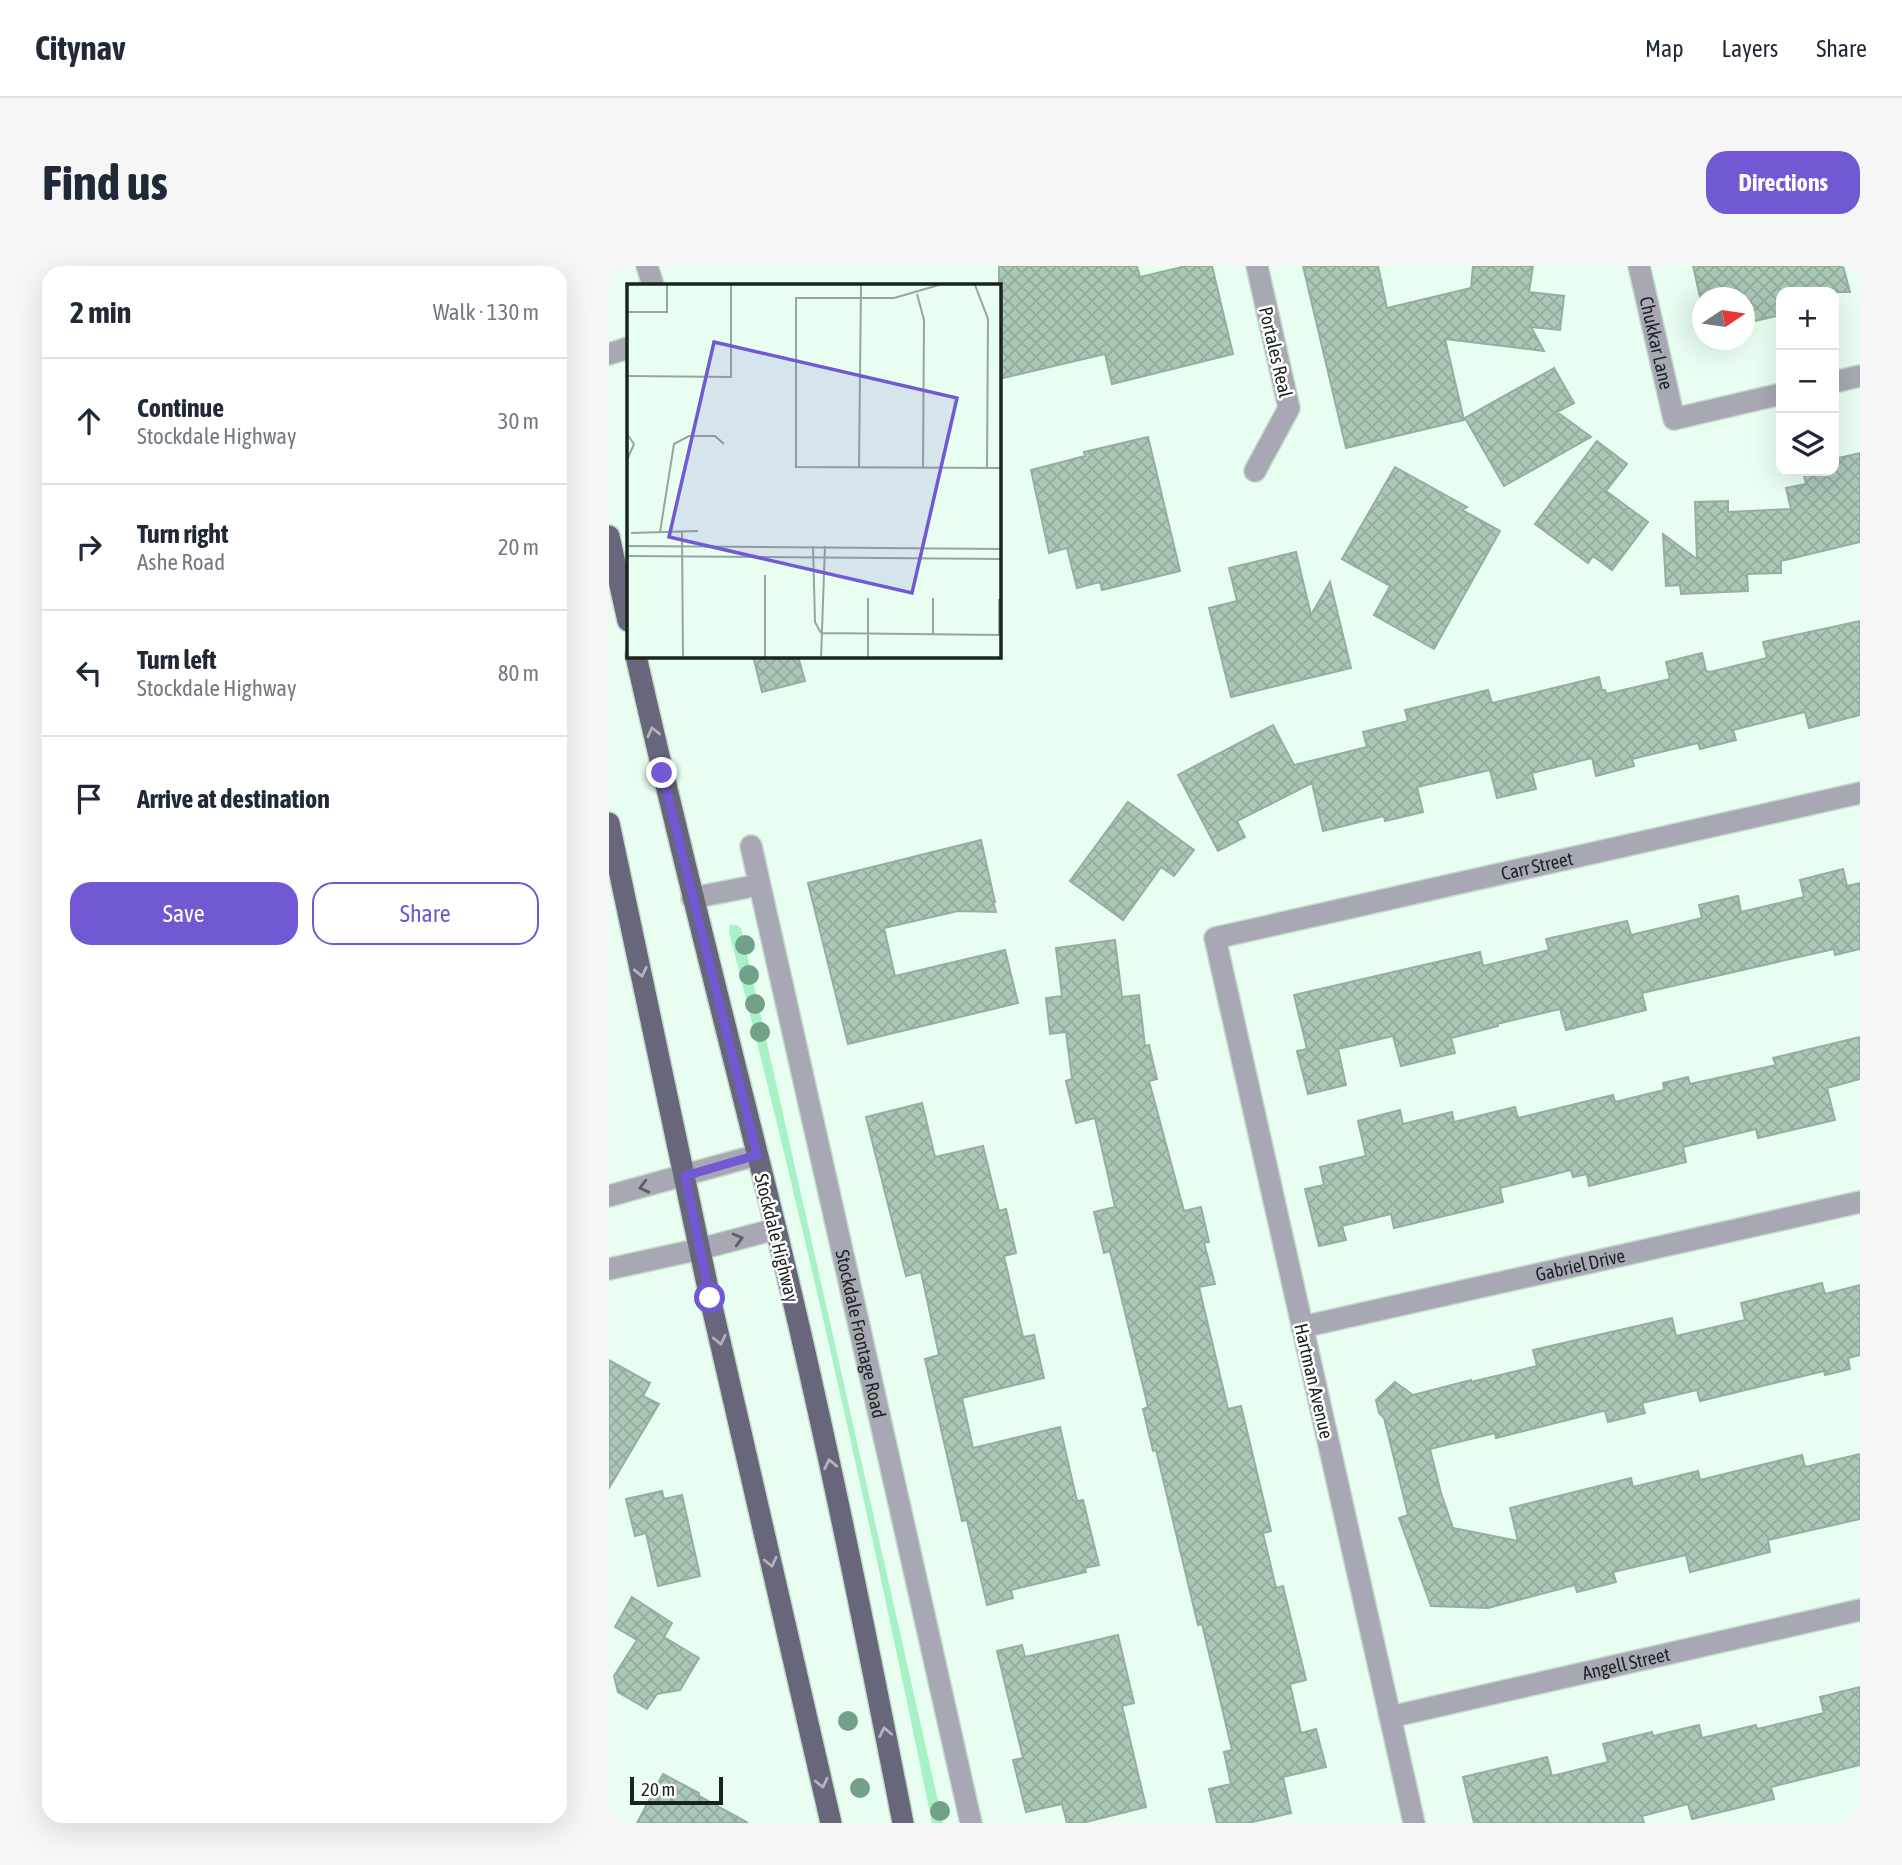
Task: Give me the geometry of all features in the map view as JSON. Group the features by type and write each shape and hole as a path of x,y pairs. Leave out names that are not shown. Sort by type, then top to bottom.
{"main road":[{"path":"609,536 627,617"},
{"name":"Stockdale Highway","path":"636,658 692,898 776,1229 856,1584 902,1823"},
{"path":"609,823 700,1249 831,1823"}],"street":[{"path":"647,266 653,284"},
{"name":"Portales Real","path":"1255,471 1289,408 1257,266"},
{"name":"Chukkar Lane","path":"1639,266 1674,419 1776,395"},
{"path":"609,354 627,348"},
{"path":"1839,381 1860,376"},
{"name":"Carr Street","path":"1215,938 1860,793"},
{"name":"Stockdale Frontage Road","path":"751,846 971,1823"},
{"path":"692,898 759,885"},
{"name":"Hartman Avenue","path":"1215,938 1414,1823"},
{"path":"609,1196 757,1155"},
{"name":"Gabriel Drive","path":"1302,1327 1860,1202"},
{"path":"609,1269 776,1229"},
{"name":"Angell Street","path":"1390,1717 1860,1610"}],"green space":[{"path":"730,925 741,928 943,1823 932,1823 836,1376 729,932"}],"building":[{"path":"999,266 1137,266 1140,277 1186,266 1212,266 1233,354 1112,384 1105,354 1001,379"},
{"path":"1303,266 1378,266 1387,308 1471,288 1473,266 1533,266 1529,292 1564,296 1560,330 1531,327 1544,351 1445,339 1464,420 1346,448"},
{"path":"1693,266 1843,266 1850,292 1839,292 1839,287 1776,287 1776,316 1755,321 1755,287 1698,287"},
{"path":"1554,368 1574,403 1557,412 1591,437 1504,486 1465,418"},
{"path":"1148,437 1180,571 1102,590 1100,582 1077,588 1067,548 1049,553 1031,470 1085,456 1084,452"},
{"path":"1597,441 1627,464 1606,491 1648,522 1612,570 1593,556 1588,563 1535,524"},
{"path":"1860,453 1860,542 1781,561 1781,573 1747,574 1748,591 1681,594 1680,585 1666,586 1663,534 1697,559 1695,502 1728,501 1728,512 1791,509 1786,488 1806,484 1804,476 1839,476 1839,458"},
{"path":"1395,467 1467,507 1462,510 1500,531 1434,649 1374,615 1390,586 1342,559"},
{"path":"1296,552 1311,615 1330,582 1351,668 1231,697 1209,608 1237,601 1229,568"},
{"path":"1860,621 1860,715 1809,728 1805,712 1733,730 1736,740 1700,749 1698,743 1632,759 1634,766 1596,776 1592,758 1532,773 1536,789 1497,798 1490,770 1417,787 1423,812 1385,821 1384,816 1323,831 1312,783 1237,821 1245,837 1218,851 1178,775 1273,725 1294,765 1367,747 1363,732 1408,721 1405,710 1488,690 1492,703 1599,677 1602,690 1605,690 1606,694 1670,679 1666,662 1702,653 1706,671 1710,672 1767,658 1763,642"},
{"path":"754,658 799,658 805,681 762,692"},
{"path":"1128,802 1194,850 1174,876 1161,867 1123,920 1070,881"},
{"path":"981,840 996,912 958,911 884,928 895,976 1005,950 1018,1003 848,1044 808,883"},
{"path":"1843,869 1847,886 1860,883 1860,949 1835,955 1834,949 1642,993 1646,1010 1566,1030 1560,1009 1497,1024 1498,1026 1451,1038 1455,1053 1401,1066 1393,1036 1338,1049 1346,1085 1308,1094 1297,1051 1307,1049 1294,995 1480,952 1483,966 1549,950 1546,939 1627,921 1631,935 1702,918 1699,905 1738,896 1741,912 1804,897 1800,880"},
{"path":"1115,940 1122,997 1139,995 1145,1046 1149,1045 1157,1079 1149,1081 1184,1211 1201,1207 1209,1242 1204,1243 1215,1284 1199,1287 1228,1409 1241,1406 1271,1531 1263,1533 1276,1588 1283,1586 1306,1680 1290,1684 1301,1733 1316,1729 1326,1767 1283,1777 1291,1813 1248,1823 1217,1823 1209,1789 1231,1784 1224,1752 1232,1750 1202,1624 1198,1625 1156,1450 1153,1451 1143,1409 1148,1407 1110,1251 1104,1253 1094,1212 1115,1207 1095,1118 1076,1123 1066,1081 1072,1079 1066,1032 1050,1034 1046,998 1062,996 1056,948"},
{"path":"1860,1037 1860,1079 1827,1088 1835,1120 1758,1138 1756,1129 1683,1147 1686,1162 1589,1186 1587,1174 1573,1177 1571,1170 1500,1188 1503,1202 1394,1228 1391,1214 1342,1226 1346,1240 1319,1246 1305,1189 1324,1185 1320,1167 1366,1156 1358,1121 1400,1110 1403,1124 1452,1112 1454,1122 1515,1107 1518,1118 1613,1095 1615,1102 1664,1090 1663,1083 1688,1077 1690,1084 1776,1065 1773,1058"},
{"path":"922,1103 935,1157 983,1146 999,1211 1006,1209 1016,1253 1004,1256 1023,1337 1034,1335 1044,1378 962,1398 973,1448 1060,1427 1077,1501 1083,1500 1099,1565 1085,1568 1086,1572 1011,1590 1013,1598 987,1605 967,1520 962,1521 925,1359 939,1355 921,1272 906,1276 866,1117"},
{"path":"1822,1283 1825,1294 1860,1285 1860,1355 1848,1358 1850,1369 1825,1375 1824,1371 1700,1401 1697,1390 1642,1403 1645,1413 1608,1422 1603,1411 1496,1438 1495,1433 1430,1449 1453,1528 1518,1541 1510,1508 1631,1478 1633,1487 1698,1471 1700,1480 1802,1455 1805,1467 1860,1454 1860,1519 1768,1540 1770,1552 1690,1572 1686,1555 1613,1572 1616,1582 1577,1592 1575,1585 1488,1608 1431,1606 1399,1518 1408,1515 1384,1418 1379,1413 1376,1400 1395,1382 1413,1395 1471,1382 1537,1366 1533,1350 1672,1318 1676,1336 1745,1320 1741,1303"},
{"path":"609,1360 650,1383 643,1396 659,1404 609,1488"},
{"path":"662,1491 664,1499 682,1495 700,1576 658,1586 646,1533 635,1536 626,1499"},
{"path":"632,1597 672,1623 664,1637 699,1658 680,1690 657,1694 647,1709 618,1692 614,1676 637,1640 615,1627"},
{"path":"1118,1635 1134,1703 1122,1706 1146,1807 1082,1823 1067,1823 1062,1804 1026,1812 1013,1760 1023,1758 997,1651 1022,1645 1025,1657"},
{"path":"1860,1687 1860,1765 1771,1787 1774,1799 1692,1819 1688,1804 1642,1816 1644,1823 1474,1823 1463,1777 1547,1757 1552,1776 1608,1762 1603,1744 1652,1732 1653,1736 1699,1725 1702,1738 1756,1725 1757,1729 1824,1713 1820,1697"},
{"path":"663,1774 699,1793 699,1796 748,1823 637,1823"}],"route":[{"path":"662,773 757,1155 685,1176 710,1298"}]}
